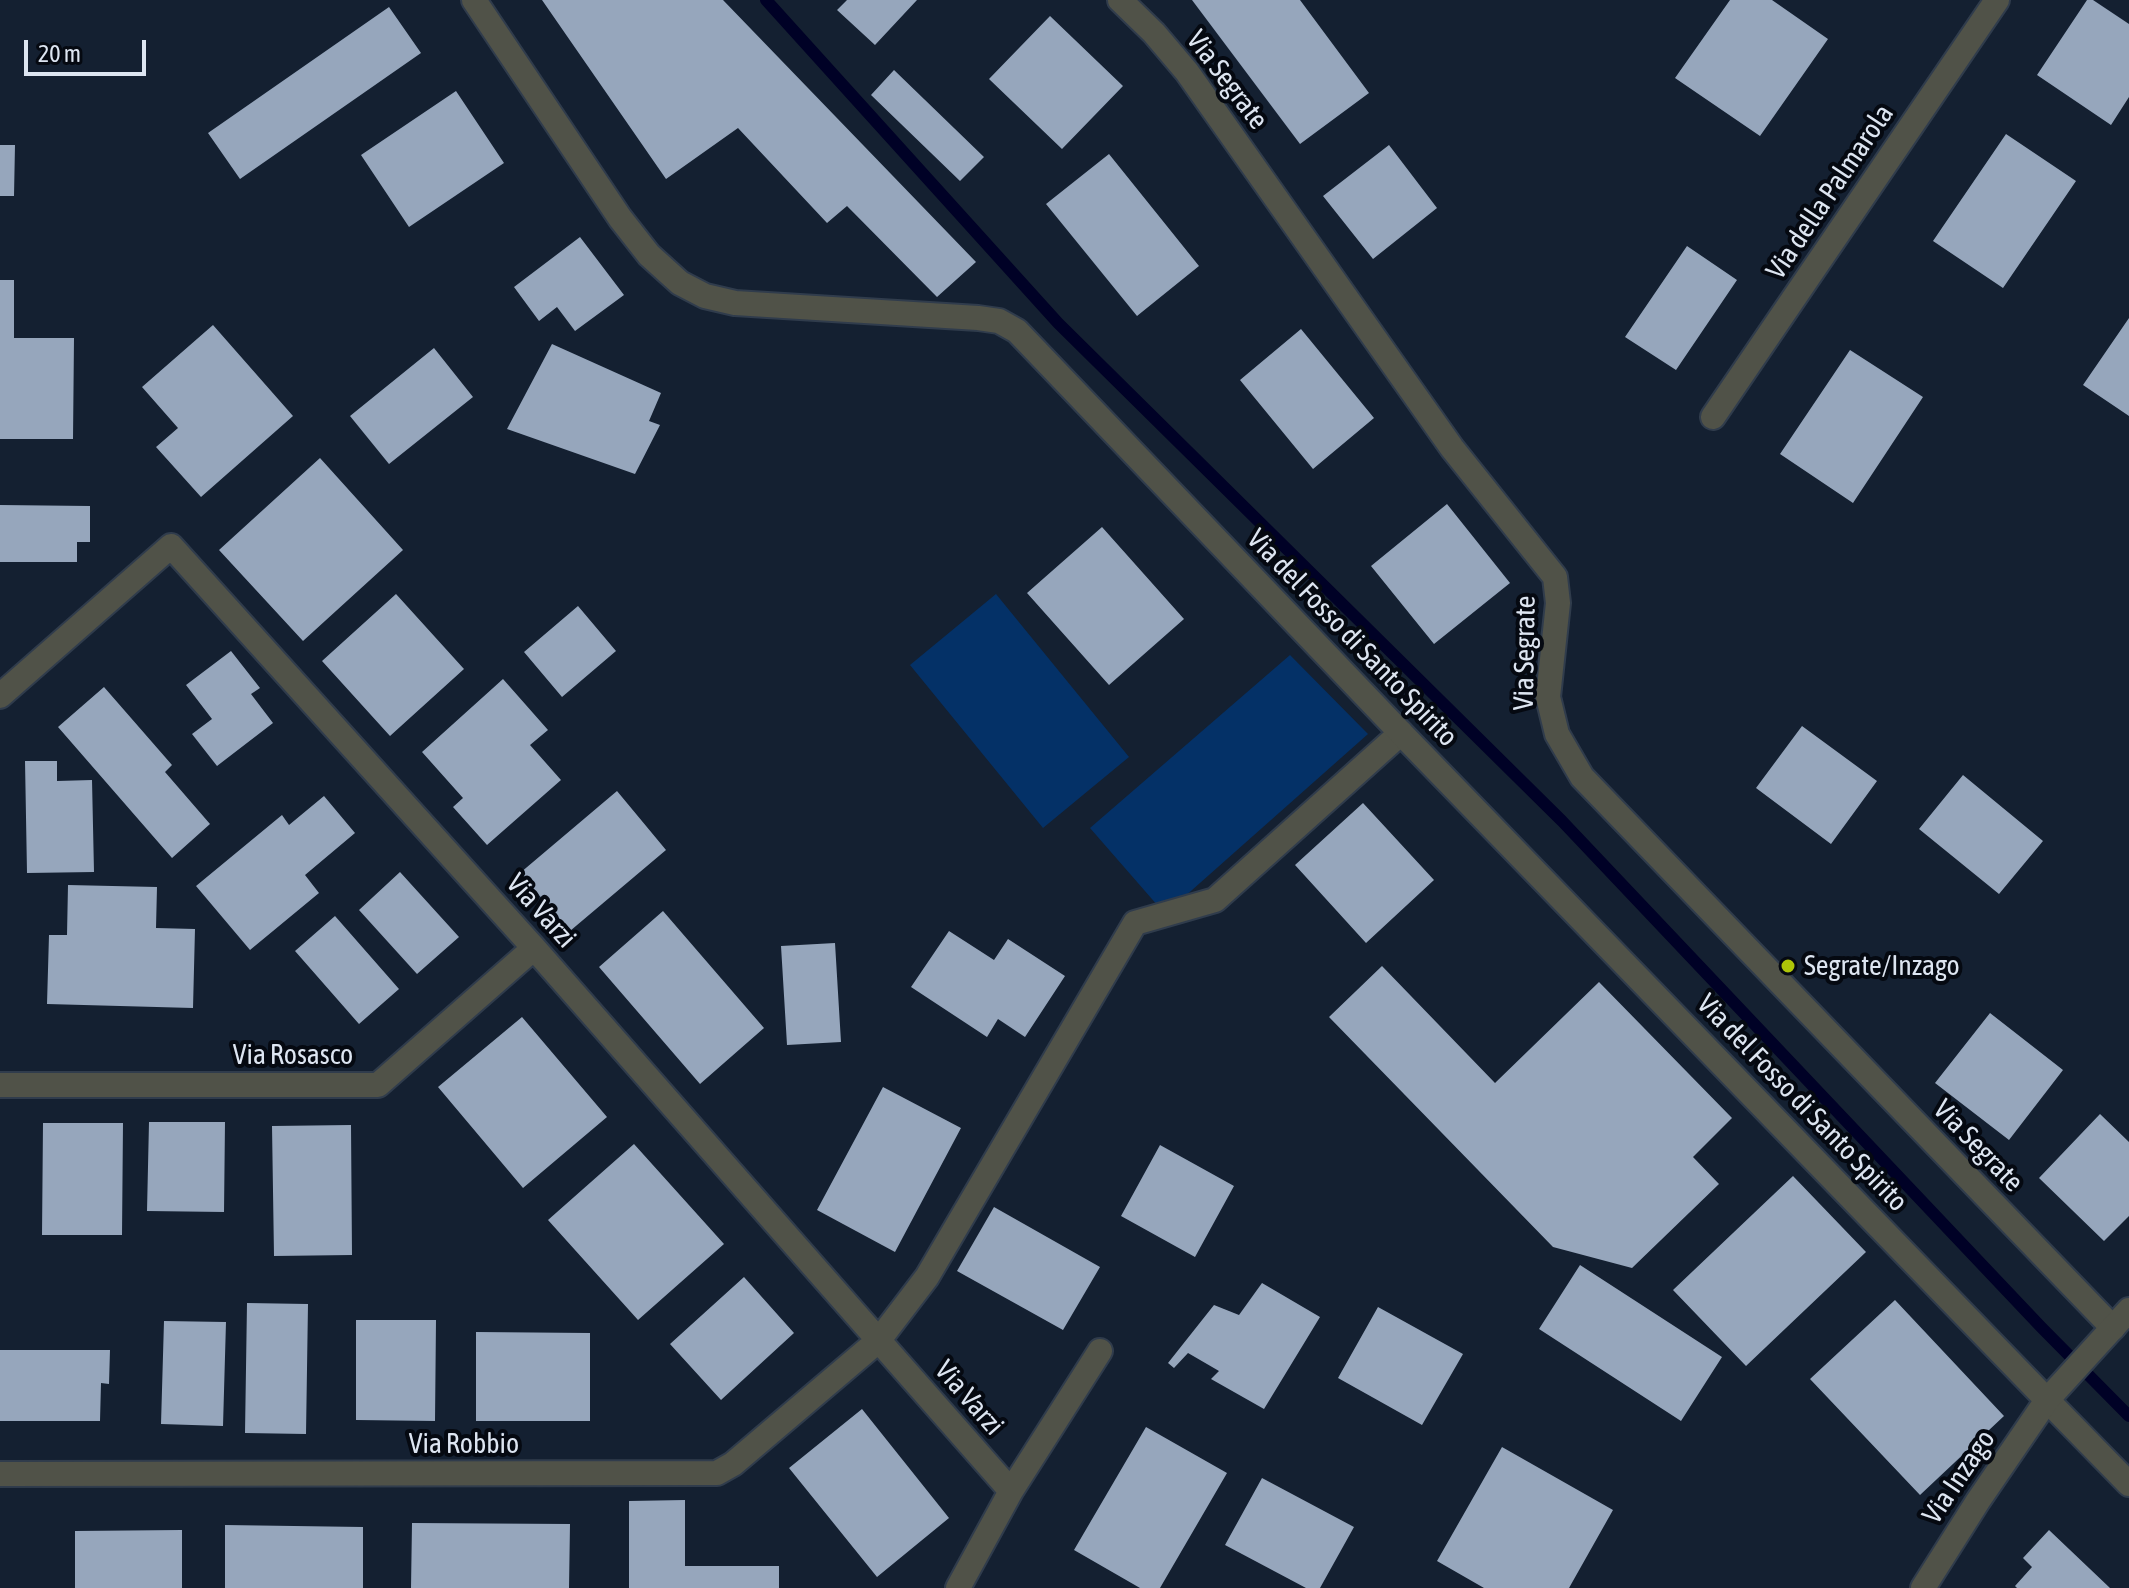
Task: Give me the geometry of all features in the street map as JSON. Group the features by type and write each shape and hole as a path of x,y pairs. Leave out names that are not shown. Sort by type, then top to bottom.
{"street":[{"name":"Via del Fosso di Santo Spirito","path":"474,0 620,218 667,273 705,296 735,303 978,318 999,321 1011,327 2129,1484"},
{"name":"Via Segrate","path":"1120,0 1154,33 1187,72 1452,448 1555,577 1558,603 1548,697 1557,734 1582,777 2121,1319"},
{"name":"Via della Palmarola","path":"1713,417 1997,0"},
{"name":"Via Varzi","path":"0,696 171,546 534,948 1011,1491"},
{"name":"Via Robbio","path":"0,1474 717,1473 733,1464 879,1340 927,1277 1135,923 1215,900 1401,733"},
{"name":"Via Rosasco","path":"0,1085 378,1085 534,948"},
{"name":"Via Inzago","path":"1923,1588 2047,1400 2121,1319"},
{"path":"958,1588 1011,1491 1100,1351"}],"shaded area":[{"path":"996,594 1129,757 1043,828 910,665"},
{"path":"1290,655 1368,734 1165,914 1090,828"}],"building":[{"path":"542,0 723,0 976,262 937,297 847,206 827,223 738,128 666,179"},
{"path":"847,0 917,0 875,45 837,10"},
{"path":"1192,0 1300,0 1369,93 1300,144"},
{"path":"1730,0 1772,0 1828,39 1760,136 1675,78"},
{"path":"2087,0 2093,0 2129,24 2129,97 2111,125 2037,75"},
{"path":"389,7 421,53 240,179 208,133"},
{"path":"1050,16 1123,86 1062,149 989,79"},
{"path":"894,70 984,157 960,181 871,95"},
{"path":"456,91 504,163 409,227 361,155"},
{"path":"2006,134 2076,181 2003,288 1933,241"},
{"path":"0,145 15,145 14,196 0,196"},
{"path":"1389,145 1437,208 1373,259 1323,196"},
{"path":"1109,154 1199,266 1137,316 1046,204"},
{"path":"580,237 624,295 575,331 557,307 539,321 514,287"},
{"path":"1687,246 1737,280 1676,370 1625,337"},
{"path":"0,280 14,280 14,338 74,338 73,439 0,439"},
{"path":"2129,318 2129,416 2083,385"},
{"path":"213,325 293,416 201,497 156,447 178,428 142,387"},
{"path":"1301,329 1374,418 1313,469 1240,380"},
{"path":"552,344 661,393 649,421 660,425 635,474 507,429"},
{"path":"434,348 473,397 389,464 350,416"},
{"path":"1850,350 1923,397 1853,503 1780,454"},
{"path":"320,458 403,550 303,641 219,550"},
{"path":"1447,504 1510,583 1434,644 1371,566"},
{"path":"0,505 90,506 90,542 77,542 77,562 0,562"},
{"path":"1102,527 1184,619 1109,685 1027,593"},
{"path":"396,594 464,669 390,736 322,661"},
{"path":"578,606 616,651 562,697 524,652"},
{"path":"231,651 260,688 251,694 273,723 217,766 192,734 212,719 186,685"},
{"path":"503,679 548,730 530,745 561,780 487,845 453,807 463,798 422,752"},
{"path":"104,687 172,765 165,772 210,824 172,858 58,727"},
{"path":"1802,726 1877,781 1831,844 1756,788"},
{"path":"25,761 57,761 57,781 92,780 94,872 27,873"},
{"path":"1963,775 2043,841 1999,894 1919,829"},
{"path":"617,791 666,850 570,931 520,873"},
{"path":"324,796 355,833 305,875 319,893 250,950 196,886 282,815 289,825"},
{"path":"1363,803 1434,880 1366,943 1295,865"},
{"path":"400,872 459,937 417,974 359,910"},
{"path":"68,885 157,887 156,928 195,929 193,1008 47,1004 49,935 67,935"},
{"path":"663,911 764,1028 700,1084 599,967"},
{"path":"335,916 399,989 359,1024 295,951"},
{"path":"949,931 994,960 1008,939 1065,976 1025,1037 998,1019 987,1037 911,987"},
{"path":"835,943 841,1042 787,1045 781,946"},
{"path":"1382,966 1495,1083 1599,982 1732,1118 1693,1157 1719,1184 1632,1268 1553,1247 1329,1017"},
{"path":"1990,1013 2063,1070 2009,1140 1935,1083"},
{"path":"522,1017 607,1117 523,1188 438,1087"},
{"path":"883,1087 961,1128 895,1252 817,1210"},
{"path":"2100,1114 2129,1142 2129,1216 2104,1241 2039,1178"},
{"path":"149,1122 225,1122 224,1212 147,1211"},
{"path":"43,1123 123,1123 122,1235 42,1235"},
{"path":"351,1125 352,1255 274,1256 272,1126"},
{"path":"634,1144 724,1244 638,1320 548,1220"},
{"path":"1160,1145 1234,1186 1195,1257 1121,1216"},
{"path":"1793,1176 1866,1252 1746,1366 1673,1290"},
{"path":"994,1207 1100,1267 1063,1330 957,1271"},
{"path":"1580,1265 1722,1357 1681,1421 1539,1329"},
{"path":"744,1277 794,1333 721,1400 670,1344"},
{"path":"1262,1283 1320,1317 1264,1409 1211,1379 1219,1371 1188,1353 1174,1368 1168,1363 1214,1305 1239,1315"},
{"path":"1895,1300 2004,1416 1920,1495 1810,1379"},
{"path":"247,1303 308,1304 306,1434 245,1433"},
{"path":"1378,1307 1463,1354 1422,1425 1338,1378"},
{"path":"356,1320 436,1320 435,1421 356,1420"},
{"path":"164,1321 226,1322 223,1426 161,1424"},
{"path":"476,1332 590,1333 590,1421 476,1421"},
{"path":"0,1350 110,1350 109,1384 101,1383 100,1421 0,1421"},
{"path":"862,1409 949,1518 877,1577 789,1468"},
{"path":"1146,1427 1227,1473 1160,1588 1140,1588 1074,1550"},
{"path":"1502,1447 1613,1510 1569,1588 1484,1588 1437,1561"},
{"path":"1262,1478 1354,1527 1320,1588 1306,1588 1225,1545"},
{"path":"685,1500 685,1566 779,1566 779,1588 629,1588 629,1501"},
{"path":"412,1523 570,1524 569,1588 411,1588"},
{"path":"225,1525 363,1527 363,1588 225,1588"},
{"path":"182,1530 182,1588 75,1588 75,1531"},
{"path":"2049,1530 2110,1588 2017,1588 2015,1586 2032,1567 2023,1558"}],"waterway":[{"path":"766,0 1058,323 1562,821 2129,1416"}],"place":[{"name":"Segrate/Inzago","path":"1788,966"}]}
